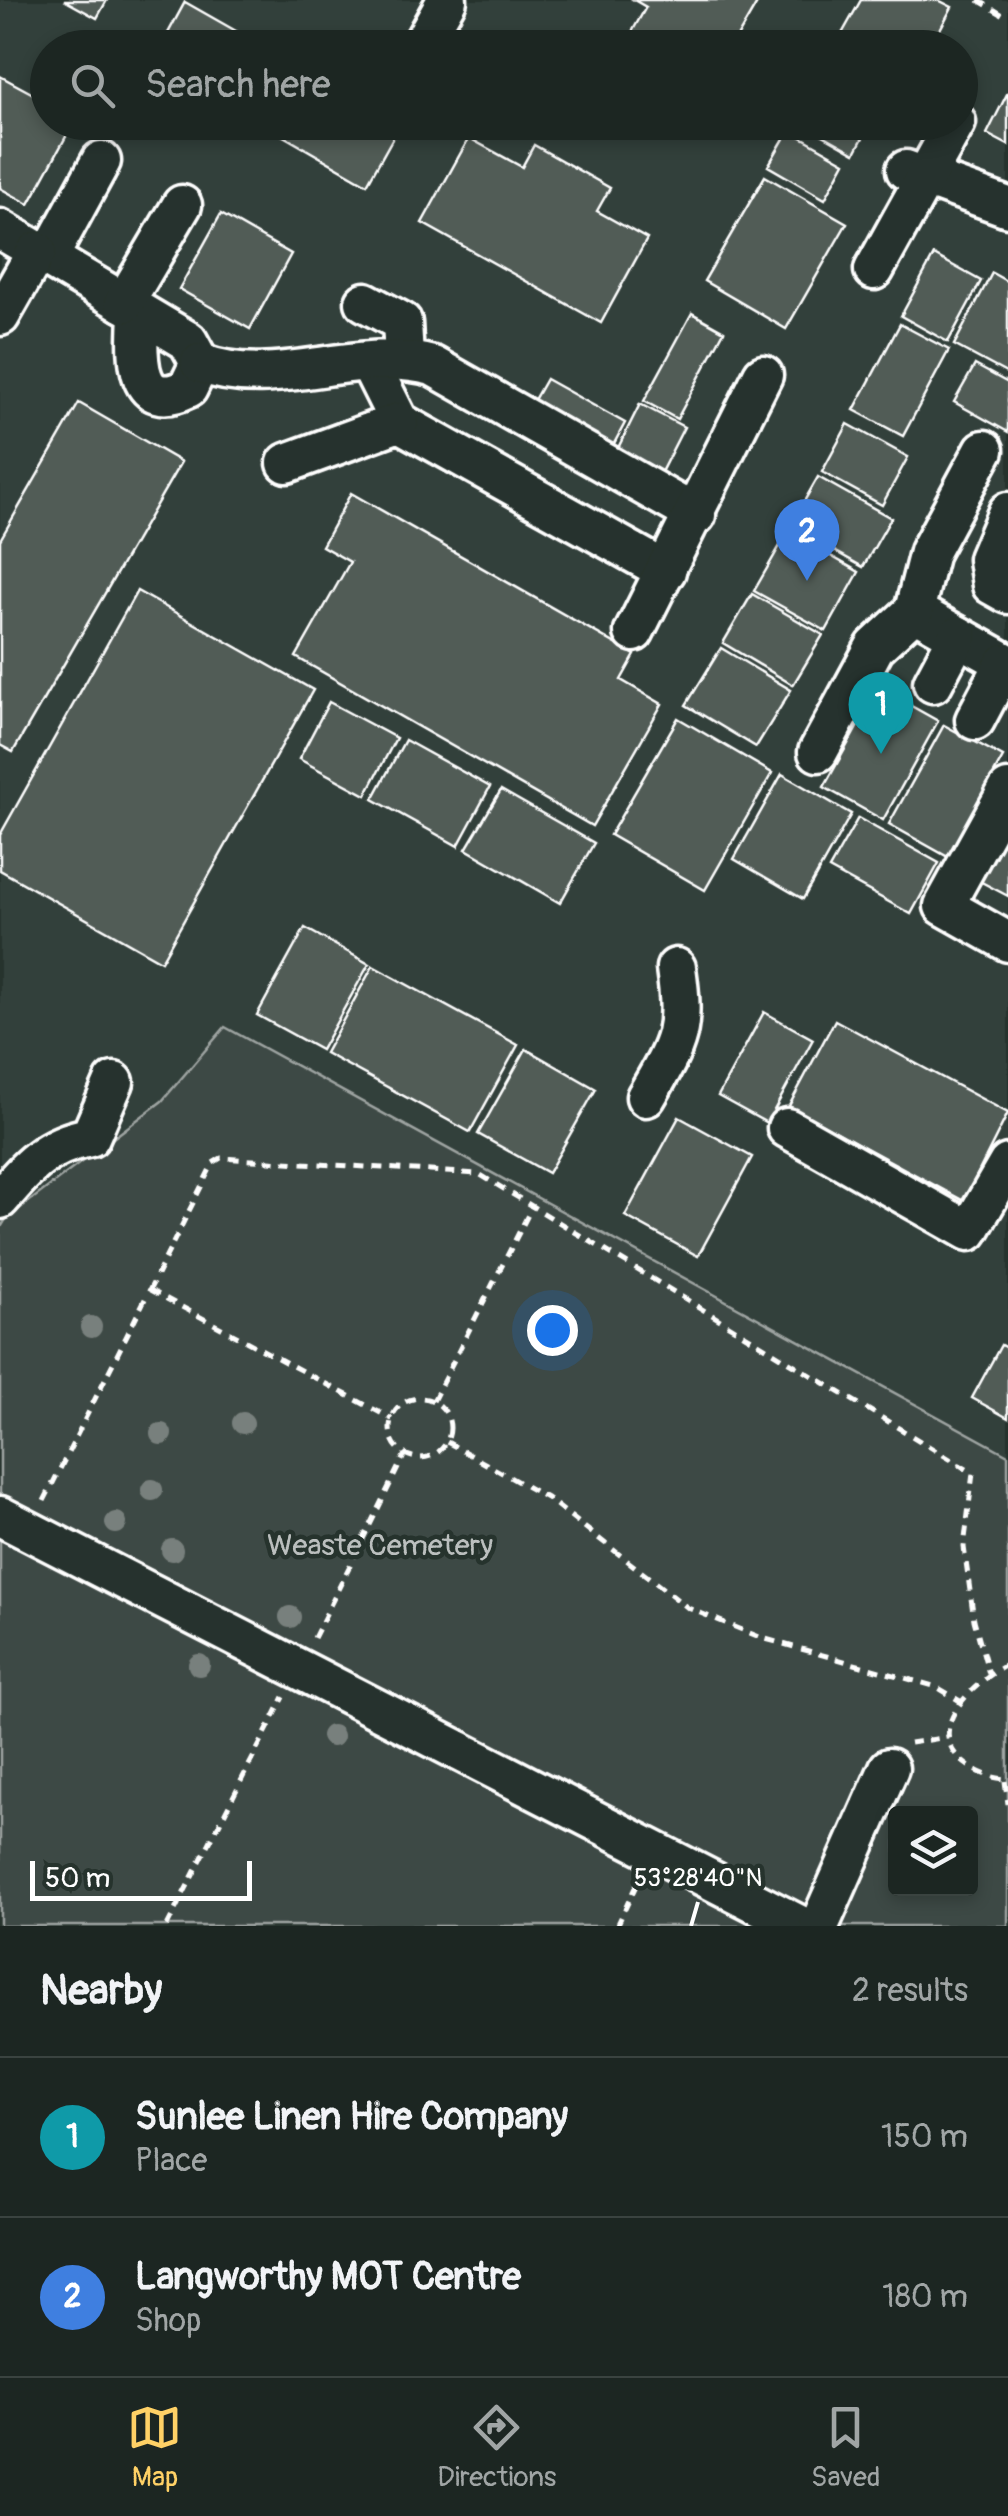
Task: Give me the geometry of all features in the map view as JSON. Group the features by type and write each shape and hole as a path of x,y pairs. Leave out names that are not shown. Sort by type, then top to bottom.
{"street":[{"path":"430,30 447,0"},
{"path":"874,270 916,173 942,140"},
{"path":"0,316 101,161"},
{"path":"916,173 1008,207"},
{"path":"182,206 132,308 137,364 151,390 176,394 188,388 200,364"},
{"path":"0,229 188,341 200,364 244,374 387,360 433,366 696,515"},
{"path":"365,302 402,322 387,360 400,422 666,572"},
{"path":"634,632 763,375"},
{"path":"287,462 400,422"},
{"path":"818,752 875,647 914,611 928,552 984,450"},
{"path":"1008,512 988,559 992,585 1008,594"},
{"path":"914,611 1007,664 975,720"},
{"path":"932,682 958,636"},
{"path":"1008,790 944,906 1008,942"},
{"path":"646,1097 675,1047 682,1023 676,968"},
{"path":"0,1199 36,1156 58,1144 90,1137 114,1082"},
{"path":"787,1128 969,1231 1008,1164"},
{"path":"14,1523 802,1926"},
{"path":"819,1926 889,1768"}],"path":[{"path":"978,0 1008,18"},
{"path":"14,1523 150,1290 213,1163 221,1158 480,1174 973,1473 964,1548 974,1620 989,1674"},
{"path":"433,1401 533,1205"},
{"path":"150,1290 392,1419"},
{"path":"413,1400 433,1401 450,1423 447,1442 433,1456 404,1454 392,1438 392,1419 413,1400"},
{"path":"447,1442 547,1498 688,1608 762,1638 937,1687 960,1701"},
{"path":"168,1926 404,1454"},
{"path":"1008,1664 989,1674 960,1701 950,1718 952,1749 983,1774 1007,1780 1008,1804"},
{"path":"616,1926 654,1850"}],"shaded area":[{"path":"0,0 1008,0 1008,1455 226,1027 162,1101 6,1219 0,1229"}],"green space":[{"name":"Weaste Cemetery","path":"225,1027 1008,1455 1008,1926 0,1926 0,1229 6,1219 162,1101"}],"building":[{"path":"64,0 107,0 97,18"},
{"path":"634,0 759,0 742,30 633,30 646,7"},
{"path":"861,0 938,0 952,7 940,30 844,30"},
{"path":"185,2 234,30 170,30"},
{"path":"0,76 30,92 30,140 64,140 29,204 0,188"},
{"path":"1008,92 1008,145 987,134"},
{"path":"290,140 392,140 367,184"},
{"path":"468,140 473,140 522,167 534,145 610,188 597,211 647,239 601,323 422,223"},
{"path":"783,140 806,140 845,162 825,199 768,166"},
{"path":"832,140 862,140 855,153"},
{"path":"765,176 847,223 786,329 704,281"},
{"path":"221,214 291,254 250,329 179,289"},
{"path":"934,255 981,281 948,342 901,316"},
{"path":"992,273 1008,282 1008,374 954,345"},
{"path":"692,313 724,331 677,419 644,401"},
{"path":"900,324 949,350 903,436 854,410"},
{"path":"975,365 1008,383 1008,432 954,402"},
{"path":"546,379 625,423 610,451 530,407"},
{"path":"79,403 181,462 13,752 0,745 0,540"},
{"path":"640,404 684,427 658,478 614,456"},
{"path":"848,424 908,457 882,505 822,472"},
{"path":"818,477 891,518 863,567 790,526"},
{"path":"351,493 635,655 621,680 662,704 592,826 296,657 350,562 322,546"},
{"path":"788,532 859,572 826,631 754,591"},
{"path":"137,591 313,690 161,961 0,870 0,835"},
{"path":"752,594 823,635 793,685 723,643"},
{"path":"721,648 791,690 756,747 686,705"},
{"path":"879,688 938,721 883,820 824,787"},
{"path":"329,702 396,738 366,795 299,759"},
{"path":"678,718 772,773 705,890 610,835"},
{"path":"944,725 1003,757 948,857 889,824"},
{"path":"405,740 490,787 458,846 373,799"},
{"path":"782,774 851,814 803,899 734,859"},
{"path":"501,790 594,843 560,903 466,849"},
{"path":"1008,812 1008,896 972,877"},
{"path":"858,818 939,863 911,914 829,869"},
{"path":"305,928 369,964 321,1050 257,1015"},
{"path":"373,966 518,1045 470,1132 325,1053"},
{"path":"764,1012 813,1039 767,1123 718,1096"},
{"path":"835,1020 1008,1113 964,1201 789,1106"},
{"path":"526,1049 596,1089 548,1173 478,1134"},
{"path":"679,1117 752,1157 698,1256 625,1216"},
{"path":"1001,1345 1008,1349 1008,1418 972,1398"}],"place":[{"name":"Langworthy MOT Centre","path":"807,581"},
{"name":"Sunlee Linen Hire Company","path":"881,754"}]}
